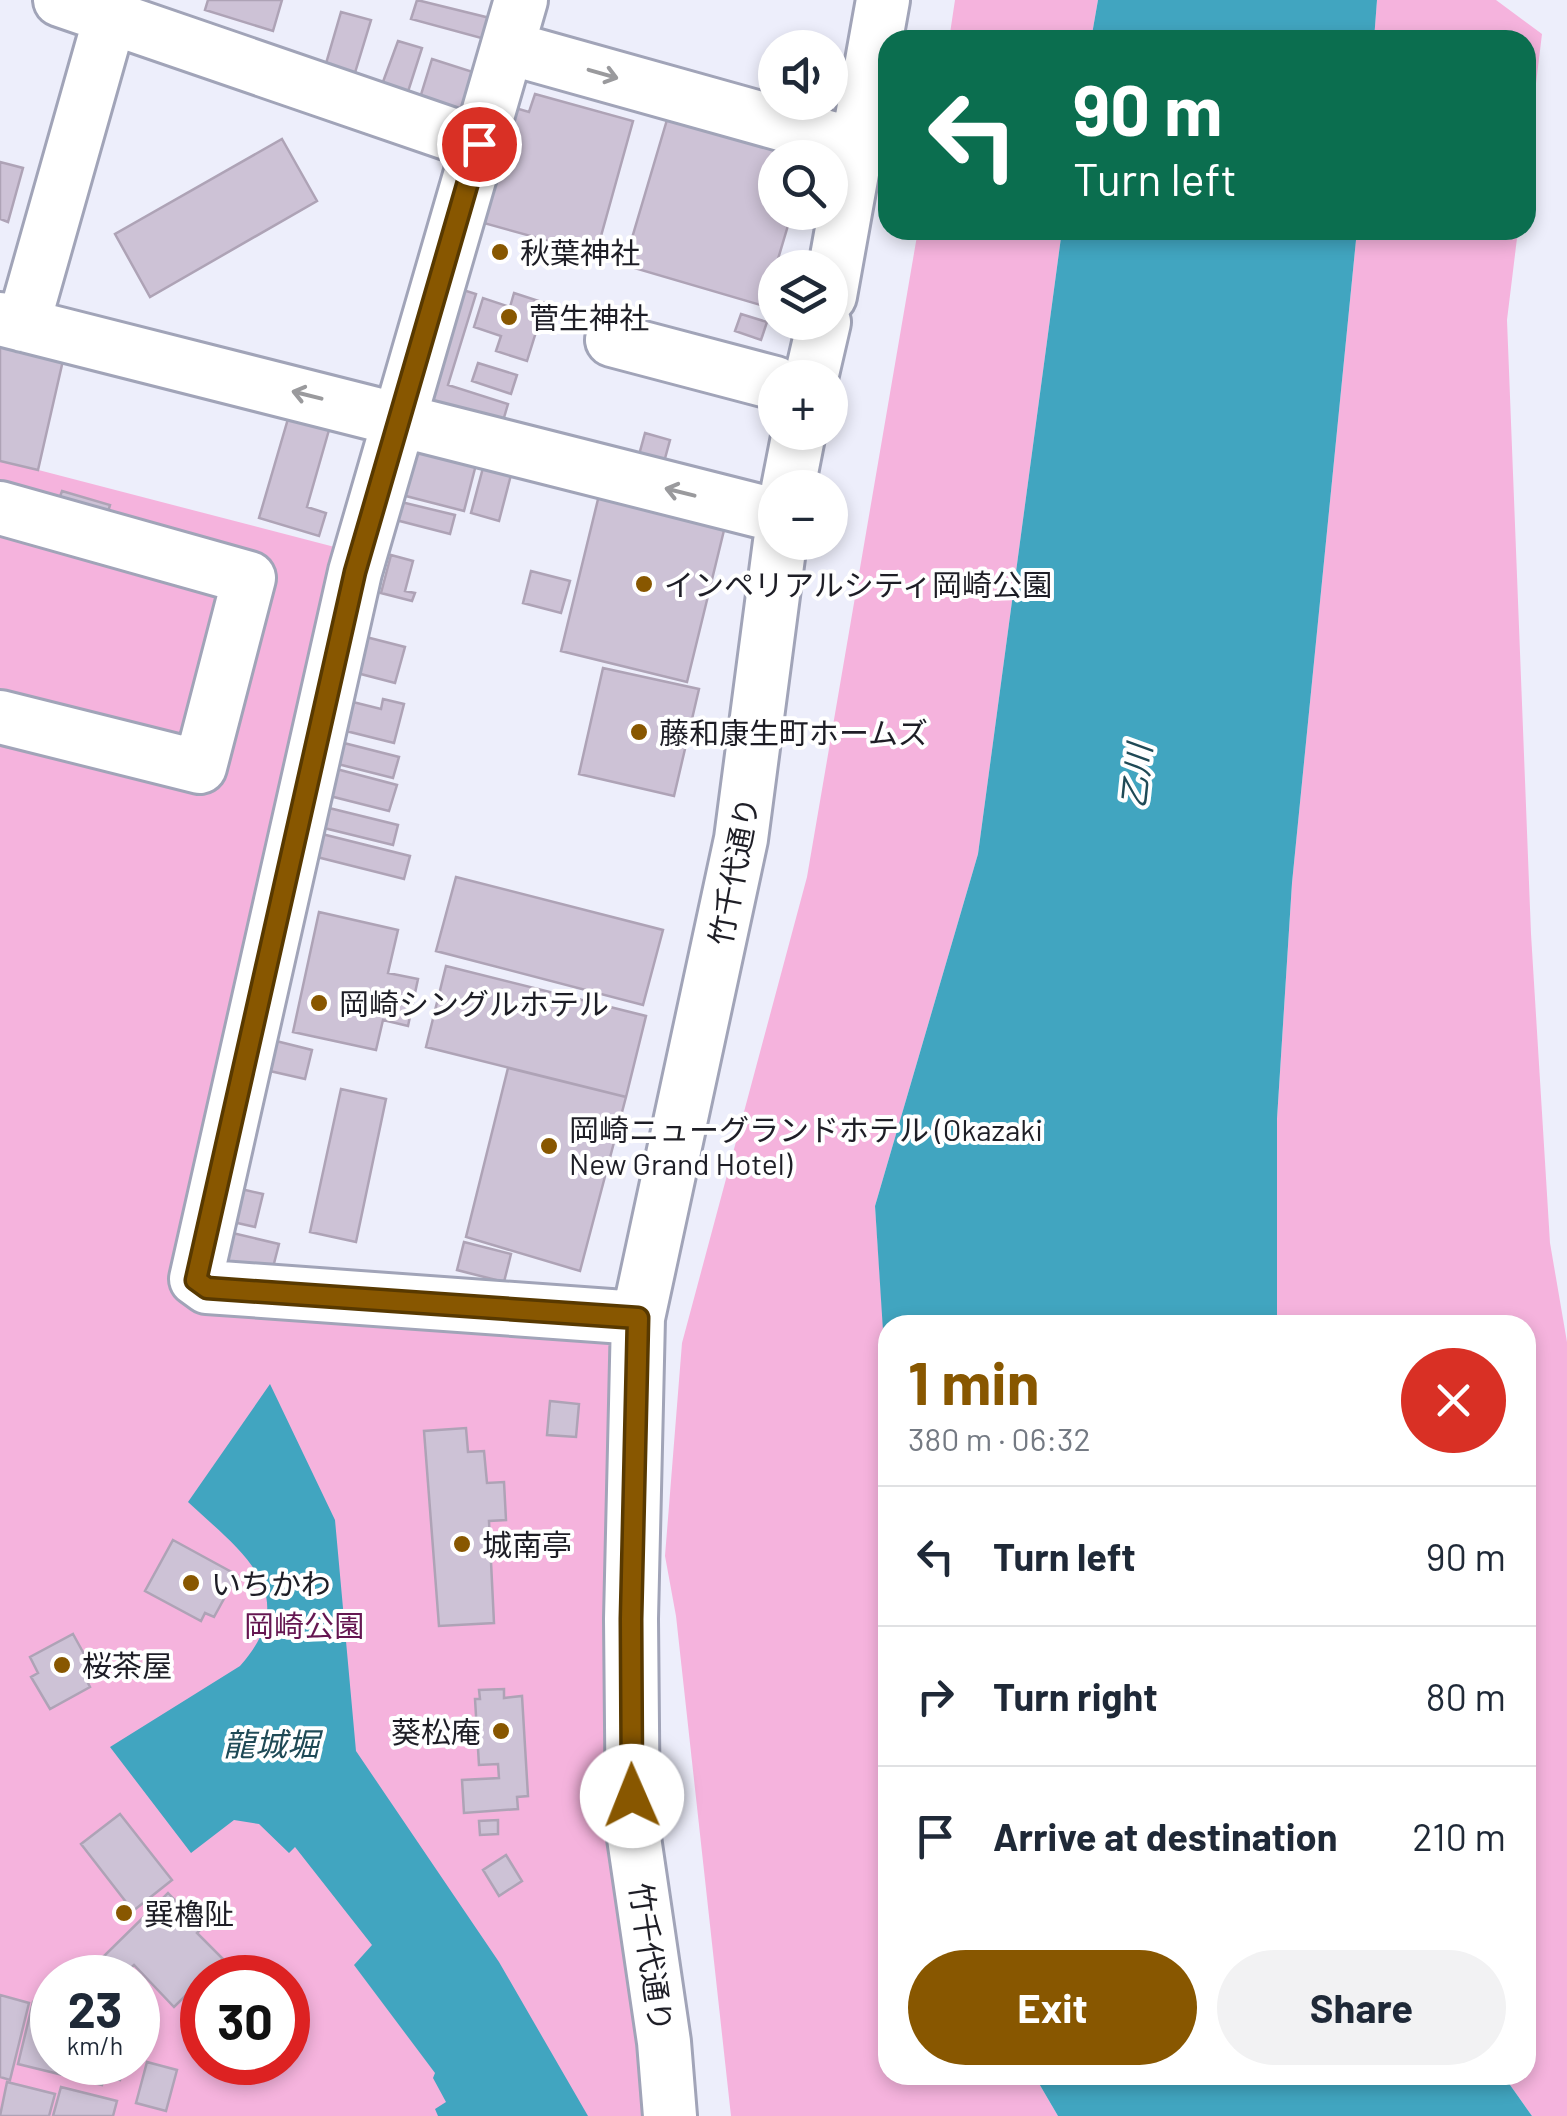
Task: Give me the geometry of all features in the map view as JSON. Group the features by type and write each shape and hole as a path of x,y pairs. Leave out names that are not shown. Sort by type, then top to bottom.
{"street":[{"path":"60,0 479,144"},
{"path":"878,30 884,0"},
{"path":"110,18 12,322 758,512"},
{"path":"638,1318 207,1288 196,1280 355,572 515,24 856,145"},
{"path":"841,250 878,31"},
{"path":"612,340 758,379"},
{"path":"0,508 249,578 200,768 0,717"},
{"name":"竹千代通り","path":"670,2116 664,2042 633,1831 631,1619 638,1318 742,840 778,560"}],"green space":[{"path":"955,0 1098,0 1093,30 950,30"},
{"path":"1377,0 1496,0 1542,34 1536,83 1536,30 1375,30"},
{"path":"916,240 1061,240 978,854 875,1206 883,1315 878,1315 878,2085 1040,2085 1058,2116 731,2116 676,1616 665,1556 682,1343 807,877"},
{"path":"1356,240 1517,240 1507,320 1531,934 1550,1243 1567,1342 1567,2116 1532,2116 1510,2085 1536,2085 1536,1315 1277,1315 1277,1119 1292,883"},
{"name":"岡崎公園","path":"0,460 350,551 184,1262 615,1340 660,2116 0,2116"}],"water":[{"path":"1098,0 1377,0 1375,30 1093,30"},
{"name":"乙川","path":"1061,240 1356,240 1292,883 1277,1119 1277,1315 882,1315 875,1206 978,854"},
{"name":"龍城堀","path":"270,1384 335,1520 356,1751 499,1962 588,2116 438,2116 435,2109 446,2102 433,2078 435,2073 354,1965 372,1945 295,1847 289,1853 259,1824 234,1820 191,1853 110,1747 240,1666 259,1640 267,1616 266,1595 258,1575 227,1538 188,1502"},
{"path":"1040,2085 1510,2085 1532,2116 1058,2116"}],"building":[{"path":"208,0 282,0 273,31 205,10"},
{"path":"417,0 502,21 496,42 411,19"},
{"path":"341,12 371,20 354,76 325,67"},
{"path":"398,41 422,48 406,98 380,90"},
{"path":"432,59 476,73 464,112 420,98"},
{"path":"535,94 633,121 596,254 480,222 512,107 529,112"},
{"path":"669,113 758,142 758,230 787,230 781,250 758,250 758,304 624,265"},
{"path":"282,139 317,201 150,297 115,234"},
{"path":"0,162 23,168 8,222 0,219"},
{"path":"460,289 476,294 448,385 508,404 500,431 423,408"},
{"name":"菅生神社","path":"514,293 545,303 527,361 496,351 501,336 474,327 483,298 510,307"},
{"path":"741,314 758,319 758,339 735,331"},
{"path":"0,342 64,356 38,470 0,461"},
{"path":"478,363 517,375 511,394 472,381"},
{"path":"290,412 331,423 307,507 326,513 319,536 259,518"},
{"path":"645,433 670,440 664,462 639,455"},
{"path":"417,436 479,453 464,511 402,495"},
{"path":"484,464 512,471 499,521 471,513"},
{"name":"インペリアルシティ岡崎公園","path":"601,487 727,518 687,682 561,651"},
{"path":"62,491 110,505 105,522 56,508"},
{"path":"397,501 455,515 450,534 392,519"},
{"path":"391,555 413,561 405,591 415,593 412,601 381,593"},
{"path":"531,571 570,581 561,613 523,603"},
{"path":"366,637 405,647 395,683 357,673"},
{"name":"藤和康生町ホームズ","path":"603,668 699,689 674,796 579,774"},
{"path":"383,699 404,704 394,743 346,731 353,702 381,709"},
{"path":"336,741 399,757 393,778 330,762"},
{"path":"325,766 397,785 389,811 318,793"},
{"path":"325,807 398,825 393,845 320,827"},
{"path":"314,832 410,856 404,879 309,855"},
{"path":"456,877 663,930 643,1005 436,951"},
{"path":"319,912 398,930 388,973 418,979 408,1026 383,1020 376,1050 293,1032"},
{"path":"446,966 646,1016 626,1097 426,1047"},
{"path":"268,1039 312,1050 305,1079 261,1069"},
{"path":"508,1068 626,1097 580,1271 466,1237"},
{"path":"341,1089 386,1099 356,1242 310,1232"},
{"path":"241,1189 263,1194 255,1227 233,1222"},
{"path":"224,1231 279,1244 270,1279 216,1265"},
{"path":"464,1242 511,1254 504,1282 457,1270"},
{"path":"550,1401 579,1404 576,1437 547,1435"},
{"name":"城南亭","path":"466,1428 468,1452 484,1451 487,1483 504,1482 506,1520 489,1521 494,1623 439,1626 424,1431"},
{"name":"いちかわ","path":"173,1540 237,1575 214,1617 205,1613 201,1621 145,1591"},
{"name":"桜茶屋","path":"73,1634 95,1674 86,1679 90,1687 50,1709 31,1677 38,1673 30,1657"},
{"name":"葵松庵","path":"504,1689 504,1698 522,1696 528,1796 517,1797 518,1809 464,1813 462,1780 499,1778 498,1764 479,1765 475,1699 480,1699 479,1690"},
{"path":"120,1814 172,1880 133,1911 81,1844"},
{"path":"498,1820 498,1834 480,1835 479,1821"},
{"path":"506,1855 522,1881 499,1896 483,1870"},
{"path":"168,1893 202,1928 197,1933 219,1955 180,1955 180,2001 174,2007 160,1992 160,1955 105,1955"},
{"path":"0,1995 29,2003 10,2080 0,2077"},
{"path":"30,2014 30,2067 18,2064"},
{"path":"160,2065 177,2070 166,2111 136,2103 141,2085 160,2085"},
{"path":"7,2082 55,2094 49,2116 0,2116"},
{"path":"61,2087 117,2101 113,2116 53,2116"}],"place":[{"name":"秋葉神社","path":"500,252"},
{"name":"菅生神社","path":"509,317"},
{"name":"インペリアルシティ岡崎公園","path":"644,584"},
{"name":"藤和康生町ホームズ","path":"639,732"},
{"name":"岡崎シングルホテル","path":"319,1003"},
{"name":"岡崎ニューグランドホテル (Okazaki New Grand Hotel)","path":"549,1146"},
{"name":"城南亭","path":"462,1544"},
{"name":"いちかわ","path":"191,1583"},
{"name":"桜茶屋","path":"62,1665"},
{"name":"葵松庵","path":"501,1731"},
{"name":"巽櫓阯","path":"124,1913"}],"route":[{"path":"479,144 355,572 196,1280 207,1288 638,1318 631,1619 632,1796"}]}
